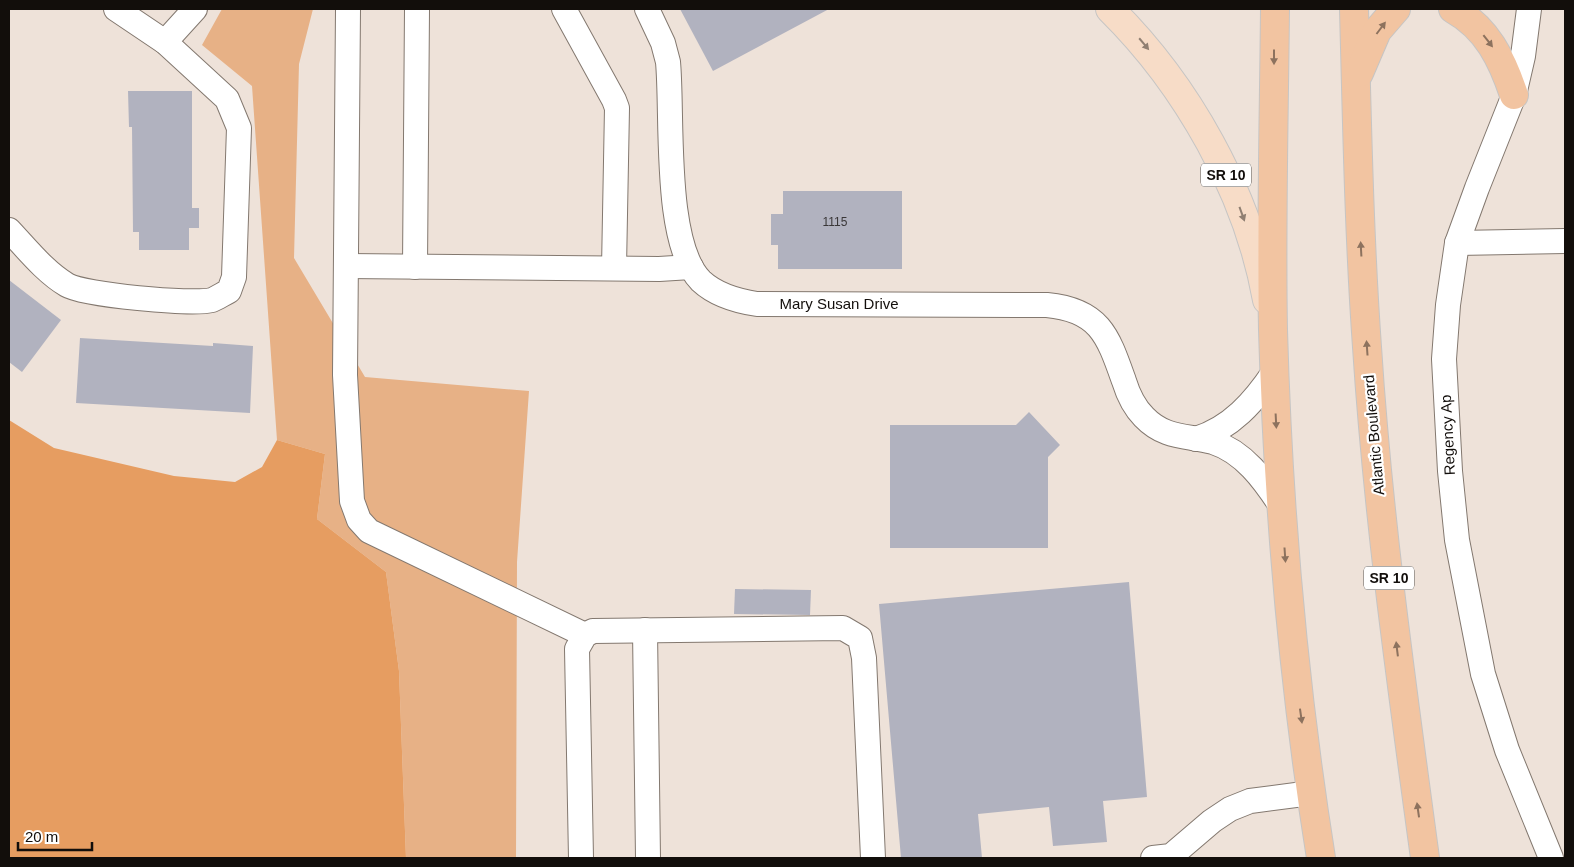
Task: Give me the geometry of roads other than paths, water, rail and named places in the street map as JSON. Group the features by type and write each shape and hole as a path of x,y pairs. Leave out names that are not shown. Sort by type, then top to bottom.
{"highway":[{"path":"1274,372 1275,9"},
{"name":"Atlantic Boulevard","path":"1354,9 1362,271 1374,438 1395,632 1425,858"},
{"path":"1356,81 1377,31 1396,9"},
{"path":"1453,9 1466,16 1491,43 1504,66 1514,95"},
{"name":"SR 10","path":"1274,372 1281,506 1296,683 1320,858"}],"main road":[{"name":"SR 10","path":"1110,9 1136,36 1170,78 1200,125 1222,166 1240,208 1263,279 1270,317 1274,372"}],"street":[{"path":"9,230 42,265 68,286 89,292 176,302 211,300 229,291 234,277 239,128 227,99 165,42 116,9"},
{"path":"165,42 195,9"},
{"path":"348,9 345,375 352,501 359,520 369,531 585,635"},
{"path":"415,266 417,9"},
{"path":"564,9 617,108 614,268"},
{"name":"Mary Susan Drive","path":"647,9 663,43 668,62 674,200 680,238 692,267 701,280 727,297 756,304 1047,305 1076,310 1092,320 1105,334 1115,354 1131,398 1150,424 1167,433 1213,442 1238,454 1268,486 1281,506"},
{"name":"Regency Ap","path":"1529,9 1523,56 1514,95 1476,188 1457,243 1448,305 1444,359 1450,471 1457,540 1484,674 1507,750 1551,858"},
{"path":"1457,243 1565,241"},
{"path":"346,266 659,269 692,267"},
{"path":"1196,439 1218,430 1240,414 1258,395 1274,372"},
{"path":"581,858 577,649 585,635 593,630 843,628 860,638 864,658 873,858"},
{"path":"645,630 648,858"},
{"path":"1165,857 1230,809 1250,801 1311,793"},
{"path":"1538,858 1540,834"}]}
